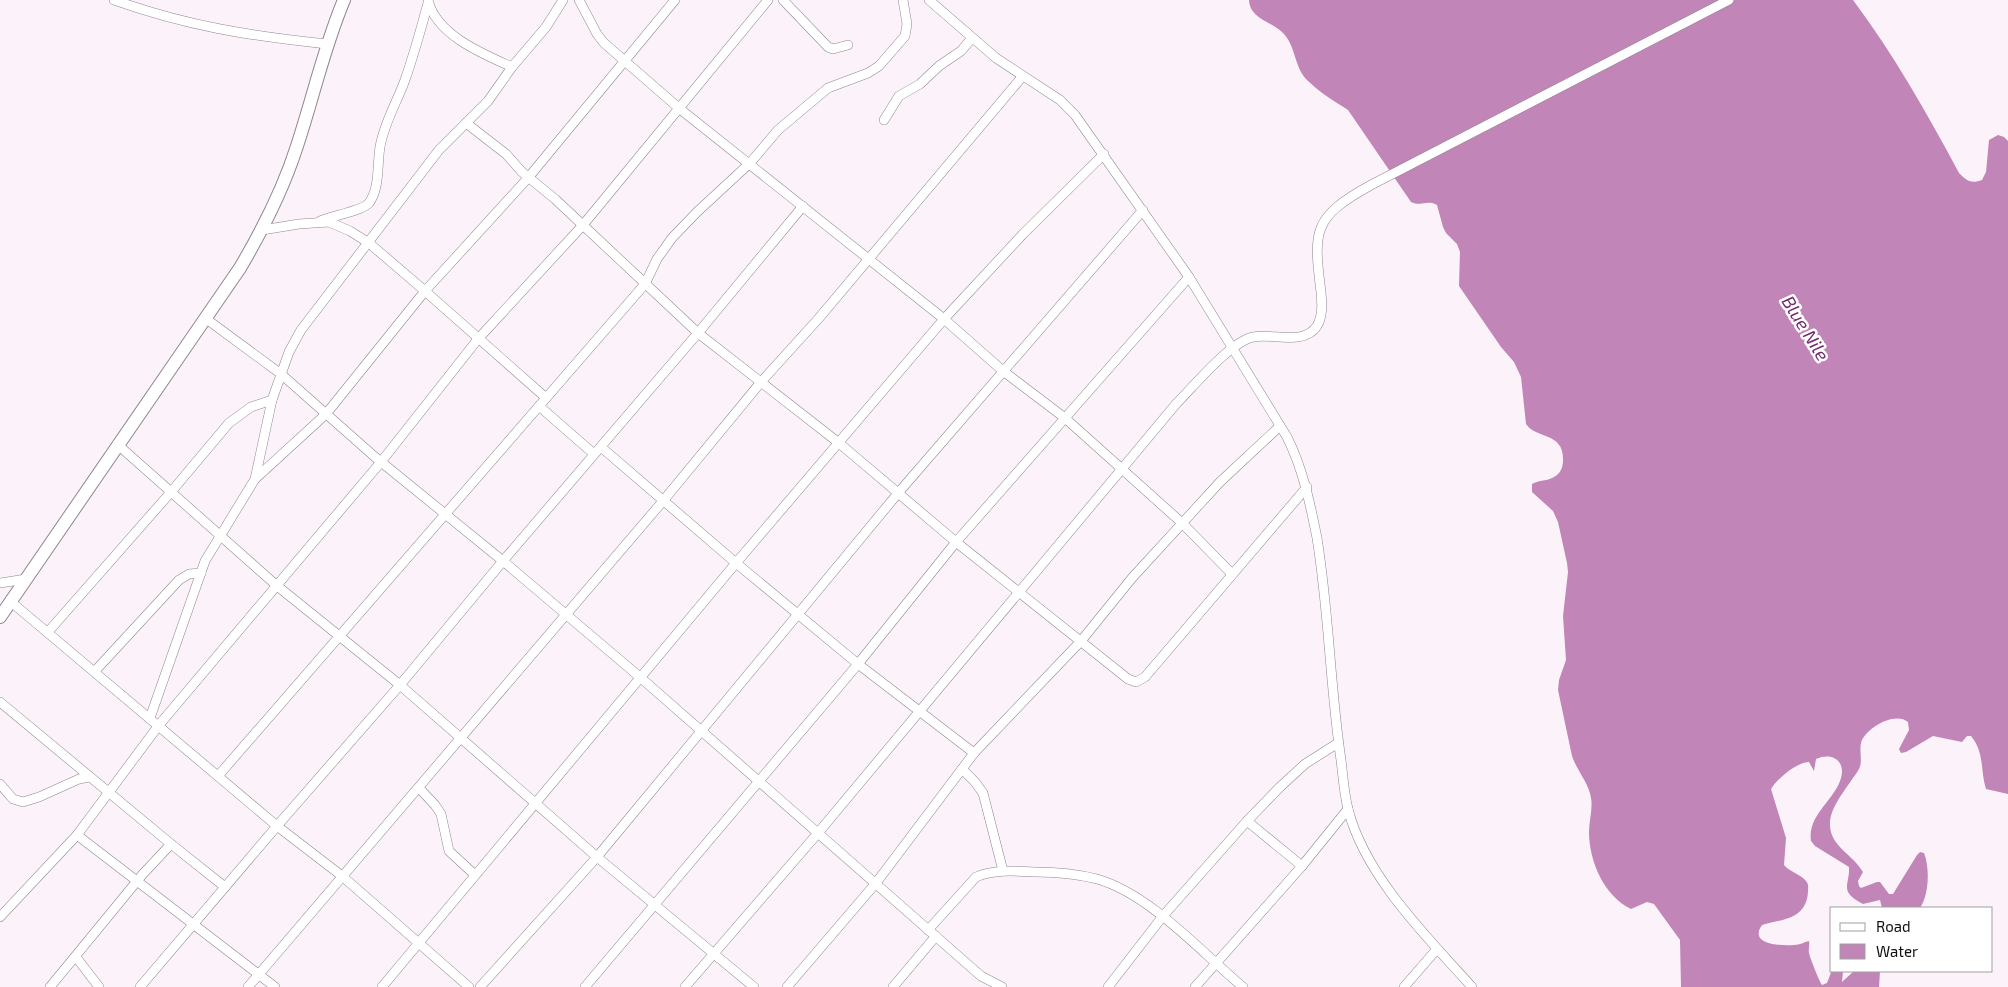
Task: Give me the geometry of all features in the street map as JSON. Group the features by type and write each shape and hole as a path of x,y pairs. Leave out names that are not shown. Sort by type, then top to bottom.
{"main road":[{"path":"0,617 117,444 240,268 262,230 274,206 297,146 327,44 344,0"}],"street":[{"path":"114,0 177,21 234,33 327,44"},
{"path":"255,479 272,400 289,352 301,330 439,150 488,101 512,67 546,27 563,0"},
{"path":"579,0 597,34 625,61 680,109 869,258 1003,370 1065,418 1182,523 1232,574"},
{"path":"150,718 205,562 255,479 326,414 425,291 528,178 675,0"},
{"path":"0,917 77,835 159,725 276,584 381,462 478,339 583,225 768,0"},
{"path":"783,0 828,47 833,49 848,45"},
{"path":"218,776 645,284 657,259 672,238 750,163 778,130 828,88 868,73 879,66 906,36 907,24 903,0"},
{"path":"930,0 972,38 1022,77 1060,100 1075,115 1189,277 1234,347 1294,451 1307,487 1324,583 1338,743 1348,809 1360,842 1384,884 1472,987"},
{"path":"685,987 818,833 918,711 1021,592 1176,404 1242,341 1251,337 1263,336 1296,338 1313,330 1318,325 1322,305 1316,249 1322,224 1329,214 1341,203 1371,185 1729,0"},
{"path":"428,2 438,19 463,43 480,54 512,67"},
{"path":"315,223 336,215 360,210 368,204 372,197 377,178 382,136 405,80 428,2"},
{"path":"884,120 900,96 920,84 939,66 961,51 972,38"},
{"path":"248,987 663,501 760,382 869,258 1022,77"},
{"path":"466,123 506,154 528,178 583,225 698,333 839,443 956,542 1128,679 1136,682 1145,677 1307,487"},
{"path":"382,987 736,563 944,319 1024,234 1104,154"},
{"path":"140,987 400,685 502,561 698,333 802,206"},
{"path":"480,987 597,857 898,492 1143,210"},
{"path":"262,230 328,222 341,226 368,243 425,291 545,398"},
{"path":"585,987 858,664 956,542 1189,277"},
{"path":"205,318 281,374 381,462 641,678 757,782 876,883 981,976 1002,987"},
{"path":"48,632 236,415 250,407 272,400"},
{"path":"539,406 663,501 858,664 974,753"},
{"path":"788,987 876,883 974,753 1081,641 1132,578 1220,482 1280,426"},
{"path":"117,444 276,584 400,685 597,857 754,987"},
{"path":"95,671 178,580 189,574 201,573"},
{"path":"0,583 26,579"},
{"path":"10,601 277,826 342,876 469,987"},
{"path":"0,702 89,777 225,886"},
{"path":"1108,987 1163,916 1247,821 1305,764 1338,743"},
{"path":"962,770 975,782 983,793 1003,871"},
{"path":"0,784 13,799 23,802 40,797 79,779 89,777"},
{"path":"418,788 441,814 449,851 475,875"},
{"path":"1194,987 1302,866 1348,809"},
{"path":"1247,821 1302,866"},
{"path":"77,835 275,987"},
{"path":"50,987 136,882 171,844"},
{"path":"893,987 976,877 1003,871 1062,873 1097,879 1121,889 1163,916 1214,964 1243,987"},
{"path":"1404,987 1437,948"},
{"path":"76,957 99,987"}],"water":[{"name":"Blue Nile","path":"1249,0 1853,0 1896,63 1962,176 1972,182 1982,180 1986,172 1989,140 1998,135 2008,141 2008,794 1986,789 1980,755 1971,736 1967,736 1962,742 1933,736 1901,753 1899,749 1909,730 1908,722 1902,719 1888,720 1868,732 1861,743 1861,763 1859,769 1833,809 1830,823 1833,838 1863,872 1858,881 1861,888 1880,882 1889,894 1893,894 1920,852 1924,853 1927,866 1927,889 1921,907 1882,907 1880,900 1863,904 1850,895 1847,888 1849,867 1815,846 1811,841 1813,823 1838,786 1841,778 1842,772 1839,762 1827,756 1816,759 1814,771 1809,762 1804,763 1782,776 1771,789 1786,838 1784,865 1806,881 1808,892 1803,908 1798,913 1792,917 1762,925 1759,937 1768,943 1782,945 1796,945 1809,941 1810,956 1822,985 1827,983 1831,972 1843,972 1842,982 1853,972 1880,972 1879,987 1681,987 1680,940 1654,904 1647,902 1631,909 1613,896 1606,887 1595,866 1590,843 1589,828 1592,806 1590,793 1572,756 1558,690 1559,680 1566,660 1563,616 1568,572 1567,563 1558,522 1553,511 1532,492 1532,484 1552,478 1560,472 1563,463 1562,451 1554,440 1536,432 1526,424 1521,377 1514,362 1501,347 1459,286 1460,252 1457,244 1443,227 1437,205 1434,203 1418,204 1411,202 1348,110 1307,80 1300,69 1287,38 1278,29 1257,16 1250,6"}]}
